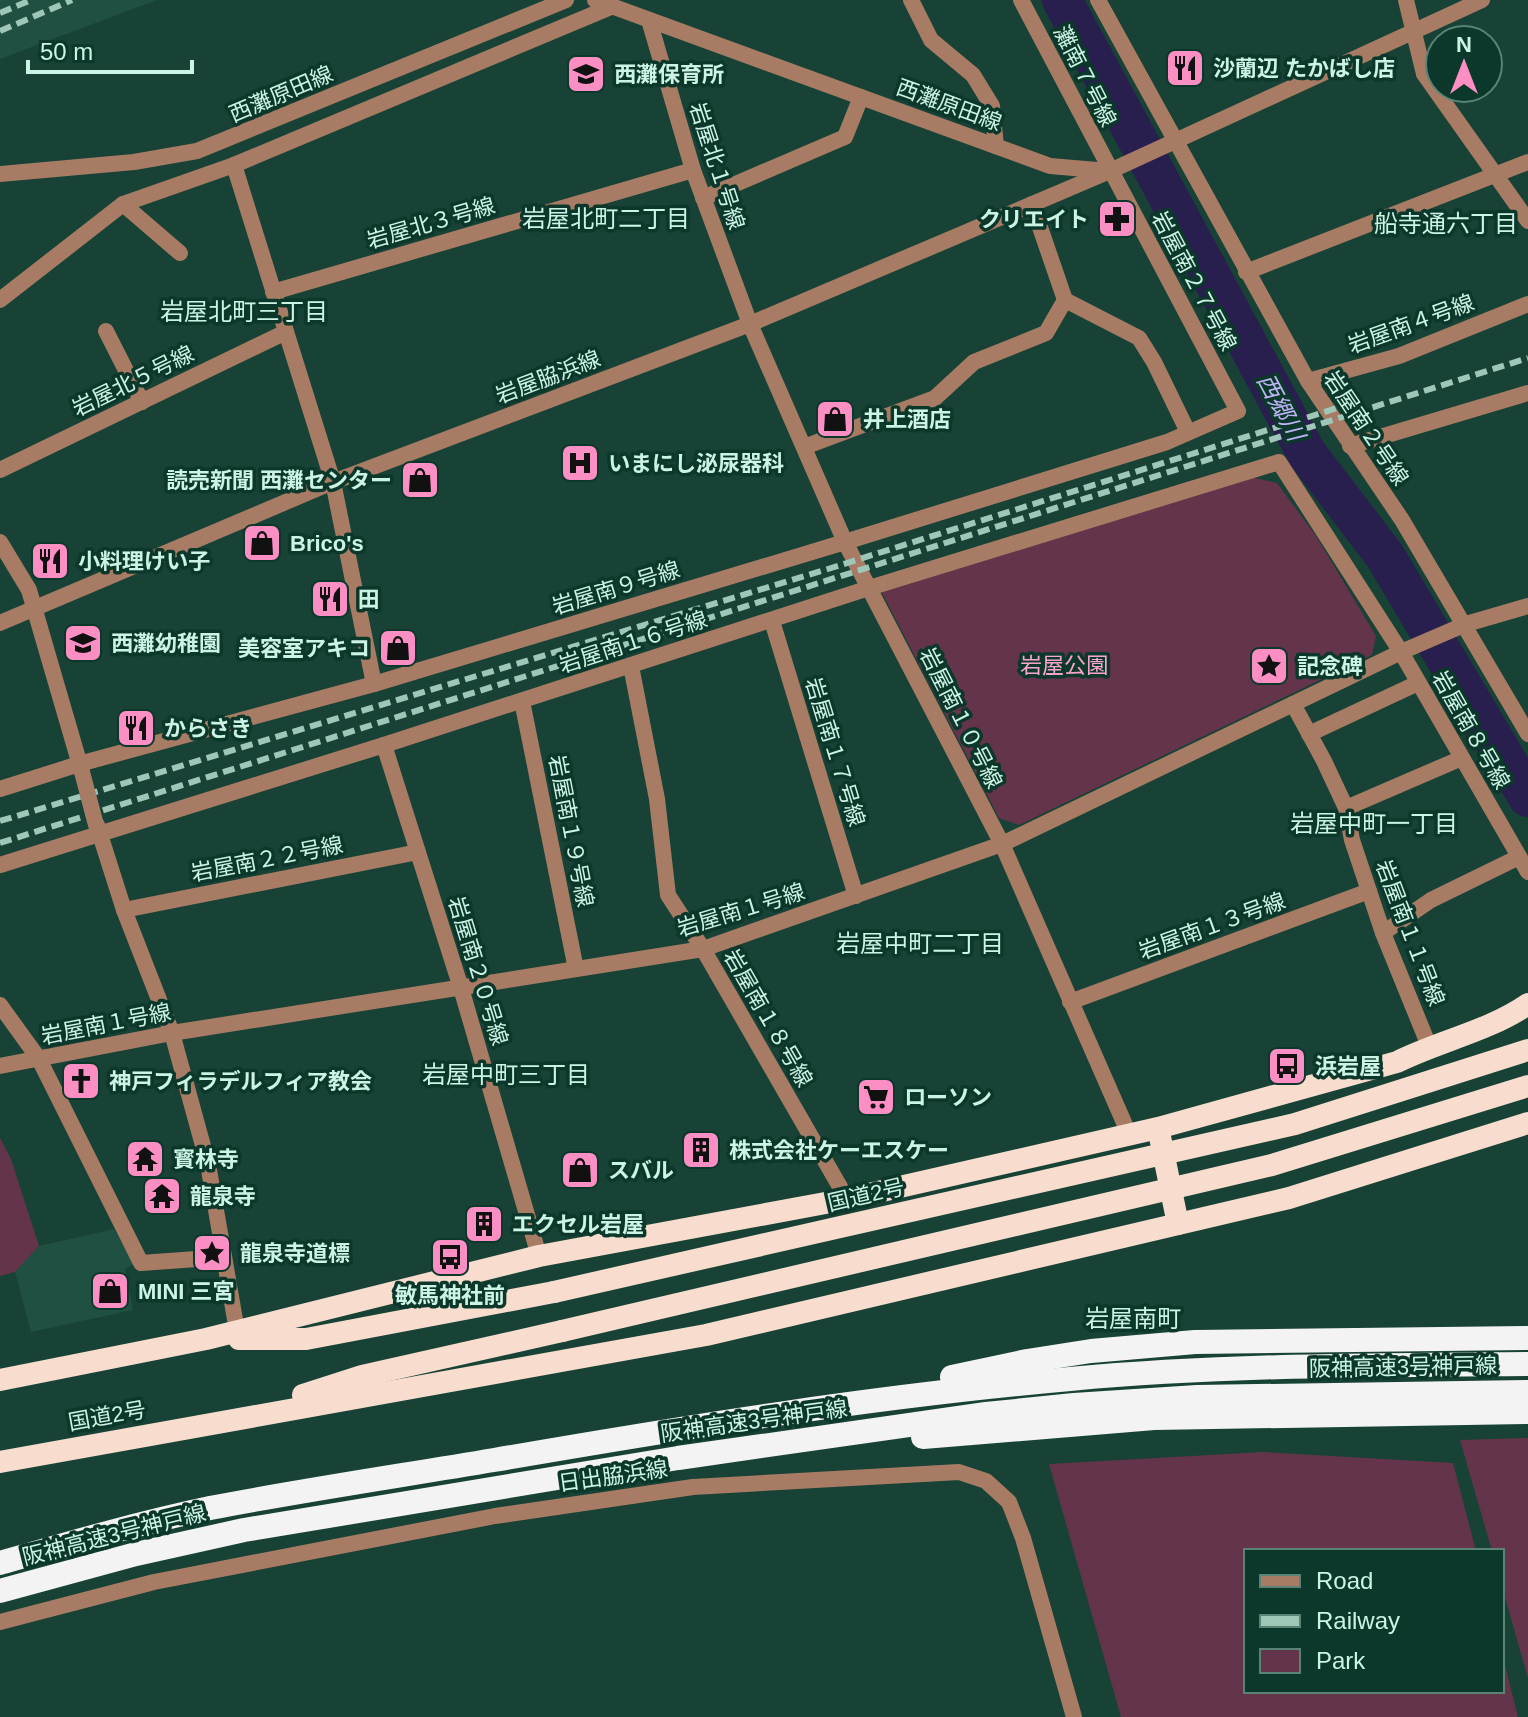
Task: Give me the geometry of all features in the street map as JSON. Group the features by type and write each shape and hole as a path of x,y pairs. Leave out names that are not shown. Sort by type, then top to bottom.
{"highway":[{"name":"国道2号","path":"1397,1062 1429,1046 1509,1017 1528,1004"},
{"name":"国道2号","path":"0,1380 206,1339 539,1256 847,1199 1158,1128 1528,1023"},
{"name":"国道2号","path":"206,1339 306,1339 554,1292 1295,1124 1528,1050"},
{"name":"国道2号","path":"224,1421 362,1376 1272,1165 1528,1086"},
{"name":"国道2号","path":"0,1462 706,1335 1289,1198 1528,1123"},
{"path":"1158,1128 1178,1224"},
{"path":"801,1410 1027,1361 1091,1351 1195,1342 1528,1338"},
{"name":"阪神高速3号神戸線","path":"0,1563 110,1531 210,1508 801,1410 977,1388 1168,1372 1528,1364"},
{"name":"阪神高速3号神戸線","path":"0,1591 136,1554 244,1530 780,1443 986,1414 1197,1397 1528,1392"},
{"path":"780,1443 960,1435 1154,1418 1528,1412"}],"street":[{"name":"西灘原田線","path":"0,174 134,162 197,151 566,0"},
{"name":"西灘原田線","path":"595,0 1050,166 1110,171"},
{"path":"911,0 931,40 973,75 992,106 996,146"},
{"name":"灘南７号線","path":"1021,0 1110,171"},
{"name":"岩屋南２号線","path":"1098,0 1308,381 1402,520 1525,722"},
{"path":"1406,0 1424,74 1528,221"},
{"path":"1175,142 1482,0"},
{"path":"0,300 123,204 234,165 613,6"},
{"name":"岩屋北１号線","path":"649,20 693,170 750,324"},
{"path":"703,198 845,137 861,97"},
{"name":"岩屋脇浜線","path":"0,623 333,482 750,324 1175,142"},
{"path":"1246,272 1528,162"},
{"path":"234,165 333,482 374,684"},
{"name":"岩屋北３号線","path":"273,292 693,170"},
{"name":"岩屋南２７号線","path":"1110,171 1238,411"},
{"path":"123,204 180,253"},
{"path":"1032,204 1065,300 1139,338 1188,432"},
{"path":"804,447 935,398 974,362 1046,333 1065,300"},
{"name":"岩屋南４号線","path":"1308,381 1399,356 1528,304"},
{"name":"岩屋南１０号線","path":"750,324 845,542 1002,844 1129,1134"},
{"path":"106,331 142,402"},
{"name":"岩屋北５号線","path":"0,470 286,332"},
{"path":"1350,446 1528,393"},
{"name":"岩屋南９号線","path":"0,789 374,684 845,542 1167,442 1238,411"},
{"name":"岩屋南１６号線","path":"0,865 98,828 384,745 869,588 1279,462"},
{"name":"岩屋南８号線","path":"1279,462 1401,652 1528,872"},
{"path":"0,542 29,590 124,910 172,1033 208,1164 237,1331"},
{"path":"1466,624 1528,606"},
{"name":"岩屋南１７号線","path":"772,621 856,896"},
{"name":"岩屋南１号線","path":"0,1066 172,1033 703,949 1002,844 1401,652 1466,624"},
{"name":"岩屋南１８号線","path":"631,666 657,799 668,895 703,949 847,1199"},
{"path":"1309,734 1418,683"},
{"name":"岩屋南１９号線","path":"522,701 576,969"},
{"name":"岩屋南１１号線","path":"1293,704 1346,808 1352,840 1383,933 1429,1046"},
{"name":"岩屋南２０号線","path":"384,745 461,988 539,1256"},
{"path":"1346,808 1462,758"},
{"name":"岩屋南２２号線","path":"124,910 418,852"},
{"path":"1383,933 1431,900 1519,857"},
{"name":"岩屋南１３号線","path":"1070,1002 1369,891"},
{"path":"0,1005 39,1059 141,1263 224,1257"},
{"name":"日出脇浜線","path":"0,1622 154,1582 495,1516 693,1487 959,1472 986,1481 1009,1502 1023,1538 1074,1717"}],"shaded area":[{"path":"0,0 157,0 0,59"},
{"path":"114,1229 134,1264 125,1269 133,1310 31,1332 15,1272 39,1246"}],"green space":[{"name":"岩屋公園","path":"1251,477 1277,483 1316,536 1376,636 1372,655 1019,825 999,818 881,591"},
{"path":"0,1138 11,1159 39,1246 15,1272 0,1276"},
{"path":"1528,1438 1528,1678 1504,1594 1504,1549 1491,1549 1460,1440"},
{"path":"1263,1452 1453,1463 1475,1549 1244,1549 1244,1693 1504,1693 1504,1661 1518,1717 1121,1717 1049,1464"}],"waterway":[{"name":"西郷川","path":"1062,0 1307,454 1385,556 1528,797"}],"railway":[{"path":"0,13 31,0"},
{"path":"0,31 72,0"},
{"path":"0,843 1528,358"},
{"path":"0,821 828,569 1353,403"}],"place":[{"name":"沙蘭辺 たかばし店","path":"1185,68"},
{"name":"西灘保育所","path":"586,74"},
{"name":"クリエイト","path":"1117,219"},
{"name":"井上酒店","path":"835,419"},
{"name":"いまにし泌尿器科","path":"580,463"},
{"name":"読売新聞 西灘センター","path":"420,480"},
{"name":"Brico's","path":"262,543"},
{"name":"小料理けい子","path":"50,561"},
{"name":"田","path":"330,599"},
{"name":"西灘幼稚園","path":"83,643"},
{"name":"美容室アキコ","path":"398,648"},
{"name":"記念碑","path":"1269,666"},
{"name":"からさき","path":"136,728"},
{"name":"浜岩屋","path":"1287,1066"},
{"name":"神戸フィラデルフィア教会","path":"81,1081"},
{"name":"ローソン","path":"876,1097"},
{"name":"株式会社ケーエスケー","path":"701,1150"},
{"name":"寳林寺","path":"145,1159"},
{"name":"スバル","path":"580,1170"},
{"name":"龍泉寺","path":"162,1196"},
{"name":"エクセル岩屋","path":"484,1224"},
{"name":"龍泉寺道標","path":"212,1253"},
{"name":"敏馬神社前","path":"450,1257"},
{"name":"MINI 三宮","path":"110,1291"}],"district":[{"name":"岩屋北町二丁目","path":"606,218"},
{"name":"船寺通六丁目","path":"1446,223"},
{"name":"岩屋北町三丁目","path":"244,311"},
{"name":"岩屋中町一丁目","path":"1374,823"},
{"name":"岩屋中町二丁目","path":"920,943"},
{"name":"岩屋中町三丁目","path":"506,1074"},
{"name":"岩屋南町","path":"1133,1318"}]}
